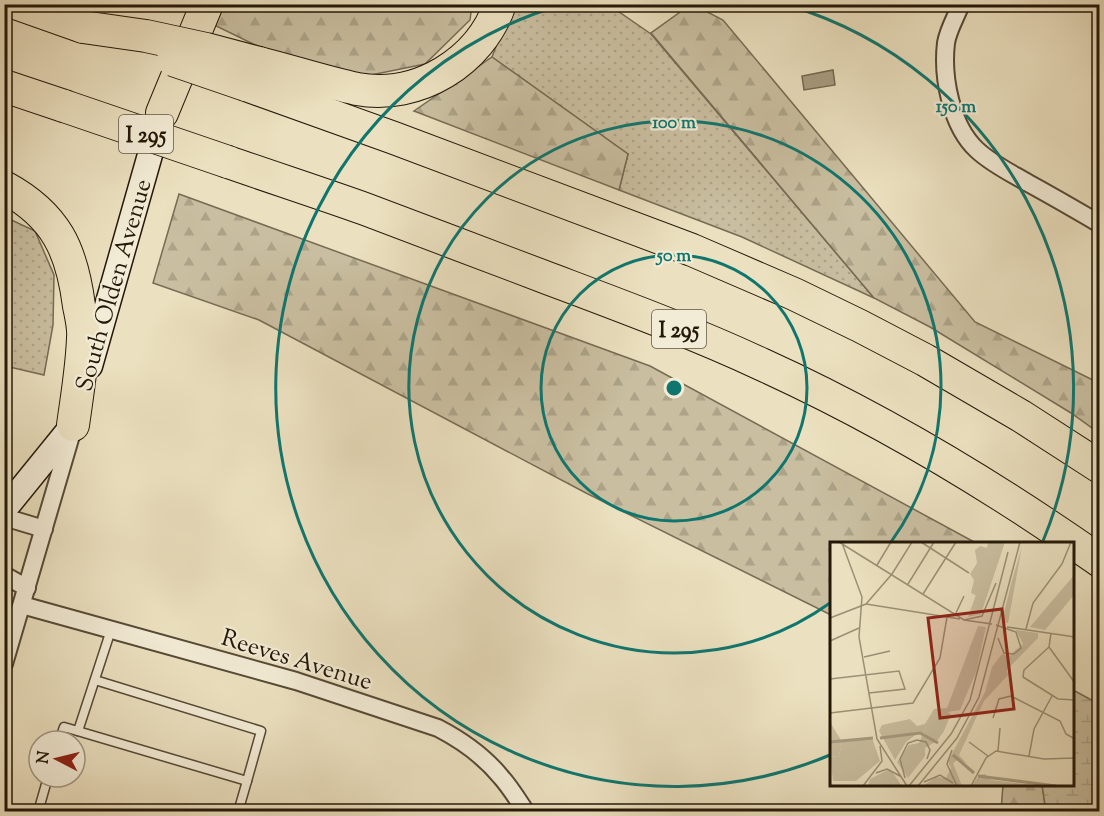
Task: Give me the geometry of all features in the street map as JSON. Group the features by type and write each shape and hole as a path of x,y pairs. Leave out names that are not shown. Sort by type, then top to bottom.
{"highway":[{"path":"18,4 83,27 252,74 383,91 429,81 449,70 467,56 483,38 500,4"},
{"path":"162,113 207,4"},
{"path":"252,74 394,138 692,250 794,294 926,360 1021,416 1100,467"},
{"name":"I 295","path":"4,86 378,214 663,322 761,364 888,428 950,463 1072,542"},
{"path":"4,187 29,202 50,223 73,267 84,336 74,425"},
{"name":"I 295","path":"1074,543 1100,561"}],"main road":[{"name":"South Olden Avenue","path":"4,510 74,425 192,4"}],"street":[{"path":"961,4 946,41 945,61 947,86 953,110 965,135 977,150 999,166 1100,224"},
{"path":"4,664 9,632 22,605 74,425"},
{"path":"4,517 44,529"},
{"path":"4,574 27,588"},
{"name":"Reeves Avenue","path":"22,605 296,681 438,728 480,755 501,776 526,812"}],"lane":[{"path":"79,729 111,630"},
{"path":"95,680 261,730 238,812"},
{"path":"87,734 247,781"},
{"path":"38,812 45,789"}],"green space":[{"path":"222,5 472,5 470,20 425,64 366,76 276,55 212,24"},
{"path":"512,5 609,5 651,34 874,298 742,237 619,190 628,154 492,57"},
{"path":"690,5 723,20 975,322 1099,383 1099,433 1071,413 930,327 874,298 651,33"},
{"path":"492,57 628,154 619,190 414,111"},
{"path":"179,194 650,366 974,542 830,542 830,615 586,493 259,320 153,283"},
{"path":"5,217 35,231 54,275 53,325 44,375 5,366"},
{"path":"1074,691 1099,704 1099,811 1046,811 1042,786 1074,786"},
{"path":"1003,786 1042,786 1046,811 1001,811"}],"shaded area":[{"path":"833,70 835,85 804,90 802,76"}]}
